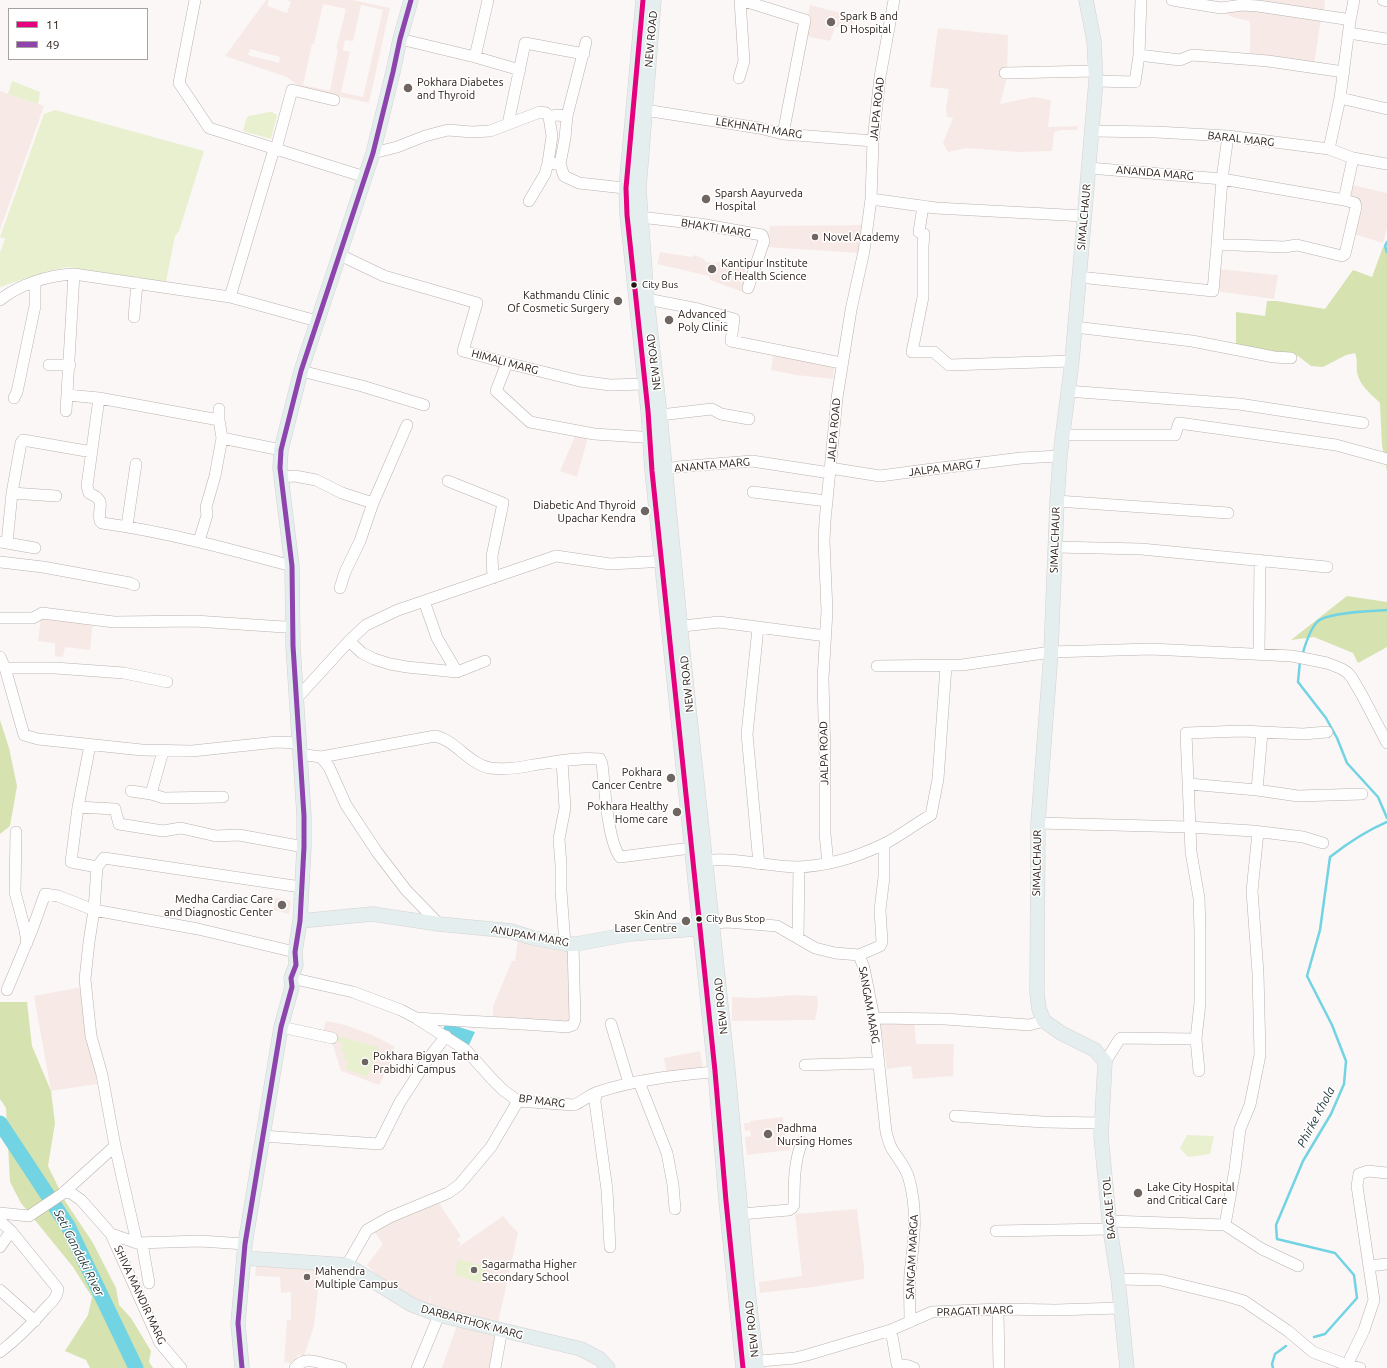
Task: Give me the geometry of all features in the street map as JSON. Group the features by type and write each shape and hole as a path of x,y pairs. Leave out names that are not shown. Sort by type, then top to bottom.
{"main road":[{"path":"242,1368 238,1323 245,1251 280,1027 292,987 291,978 296,965 295,952 300,921 304,846 304,816 293,626 292,566 281,477 280,450 301,370 373,152 394,72 400,39 412,0"},
{"name":"NEW ROAD","path":"643,0 632,189 640,217 647,299 660,415 656,438 668,561 697,847 722,1071 741,1214 750,1365"},
{"name":"NEW ROAD","path":"654,0 645,110 627,215 645,384 656,438 665,470 668,561"},
{"name":"SIMALCHAUR","path":"1044,1021 1038,1009 1037,993 1038,824 1051,652 1060,456 1067,391 1072,361 1096,76 1094,41 1086,0"},
{"name":"ANUPAM MARG","path":"300,921 372,914 439,924 511,931 533,938 569,944 630,934 706,926"},
{"path":"1044,1021 1061,1033 1095,1050 1105,1062"},
{"name":"BAGALE TOL","path":"1105,1062 1101,1123 1110,1225 1118,1279 1127,1368"},
{"name":"NEW ROAD","path":"722,1071 726,1201 750,1365"},
{"name":"DARBARTHOK MARG","path":"245,1251 347,1265 412,1305 439,1315 581,1349 600,1359 608,1368"}],"street":[{"path":"195,0 179,83 209,128 365,177"},
{"path":"475,57 488,0"},
{"path":"739,78 744,61 741,0 805,20 783,134"},
{"name":"JALPA ROAD","path":"828,863 825,834 823,679 826,636 824,541 841,363 864,251 871,199 873,141 880,77 894,0"},
{"path":"1005,73 1096,76 1135,82 1139,55 1141,0"},
{"path":"1172,0 1221,8 1242,5 1258,6 1350,21"},
{"path":"1329,150 1340,98 1354,0"},
{"path":"1349,33 1387,39"},
{"path":"400,39 475,57 520,70"},
{"path":"529,201 554,163 565,138 567,116 586,42"},
{"path":"508,124 525,43 584,54"},
{"path":"1139,55 1180,60 1192,55 1268,61 1344,72"},
{"path":"230,297 292,90 334,100"},
{"path":"1340,98 1387,109"},
{"name":"LEKHNATH MARG","path":"645,110 759,128 783,134 873,141"},
{"path":"373,152 397,147 426,136 448,130 472,132 490,131 540,112 546,113 550,118 554,163 564,176 579,184 632,189"},
{"path":"550,118 556,115 567,116"},
{"name":"BARAL MARG","path":"1092,131 1156,132 1228,136 1329,150 1353,158 1387,164"},
{"path":"1079,277 1213,291 1222,179 1228,136"},
{"path":"1217,245 1235,244 1284,247 1297,245 1342,256 1345,254 1356,207 1355,203 1344,200 1353,158"},
{"name":"ANANDA MARG","path":"1089,168 1222,179 1344,200"},
{"path":"871,199 944,208 1039,212 1084,216"},
{"path":"923,206 919,232 924,234 922,246 923,297 912,352 934,352 949,365 1072,361"},
{"name":"BHAKTI MARG","path":"640,217 700,224 762,235 764,241 748,288"},
{"name":"HIMALI MARG","path":"340,255 384,276 477,303 463,351 580,381 610,385 645,384"},
{"path":"0,300 18,289 35,282 50,277 74,274 230,297 317,322"},
{"path":"66,411 70,365 74,274"},
{"path":"14,398 17,392 34,314 36,290 35,282"},
{"path":"134,317 137,283"},
{"path":"647,299 698,309 734,319 731,341 841,363"},
{"path":"1075,328 1192,341 1274,357 1291,358"},
{"path":"507,363 496,391 530,422 594,434 656,438"},
{"path":"49,365 70,365"},
{"path":"301,370 362,386 424,405"},
{"path":"1067,391 1239,404 1363,423"},
{"path":"67,395 219,414 222,438 215,476 206,507 207,516 199,541"},
{"path":"99,398 87,489 89,493 98,497 100,501 100,521 102,523 127,526 199,541 292,566"},
{"path":"660,415 712,409 721,414 749,419"},
{"path":"1062,435 1175,435 1179,423 1336,446 1387,459"},
{"path":"340,588 345,572 360,541 373,503 407,425"},
{"path":"222,438 280,450"},
{"path":"35,548 4,542 21,443 23,440 92,452"},
{"name":"JALPA MARG 7","path":"830,471 880,476 1022,458 1060,456"},
{"name":"ANANTA MARG","path":"665,470 752,461 830,471"},
{"path":"127,526 136,464"},
{"path":"281,477 295,476 316,480 342,493 373,503"},
{"path":"448,482 503,503 492,556 492,578"},
{"path":"752,492 828,502"},
{"path":"12,493 56,496"},
{"path":"1057,501 1228,513"},
{"path":"1055,547 1141,549 1327,567"},
{"path":"297,698 349,641 366,625 398,610 556,556 610,564 668,561"},
{"path":"1259,654 1260,560"},
{"path":"0,562 43,567 134,585"},
{"path":"424,601 437,638 456,672"},
{"path":"0,618 33,618 42,613 114,622 195,621 284,627 293,626"},
{"path":"675,626 719,622 826,636"},
{"path":"758,628 747,734 759,864"},
{"path":"349,641 362,652 374,659 390,664 456,672 485,661"},
{"path":"877,666 946,666 1051,652 1151,649 1292,656 1327,663 1342,669 1352,678 1387,743"},
{"path":"0,657 6,668 24,735 38,739 117,749 163,751 192,751 277,742 299,748 321,757 329,767 346,805 377,852 406,890 439,924"},
{"path":"699,861 724,860 798,867 836,862 884,844 931,815 938,779 946,666"},
{"path":"6,668 55,668 124,673 167,682"},
{"path":"1257,790 1262,732"},
{"path":"1199,1071 1196,1039 1200,1003 1199,898 1191,855 1186,733 1262,732 1303,734 1327,732"},
{"path":"321,757 435,736 441,737 470,758 489,768 510,769 562,761 600,759 602,764 610,825 617,852 620,856 697,847"},
{"path":"90,745 78,807 71,862 98,867"},
{"path":"151,794 163,751"},
{"path":"416,1018 465,1022 514,1022 567,1027 573,1025 575,1020 569,944 561,891 559,839 565,808 562,761"},
{"path":"1189,784 1257,790 1298,796 1362,794"},
{"path":"131,791 151,794 164,798 223,797"},
{"path":"78,807 116,809 118,824 163,831 181,828 216,836 239,835 304,846"},
{"path":"1038,824 1190,827 1303,836 1323,844"},
{"path":"16,832 15,892 27,943"},
{"path":"1225,1225 1235,1169 1240,1129 1250,1105 1260,1055 1258,973 1252,891 1258,832"},
{"path":"859,955 880,946 882,942 880,910 884,877 884,844"},
{"path":"149,1283 115,1146 102,1075 91,1036 85,979 98,867 104,858 301,887"},
{"path":"798,867 798,938"},
{"path":"7,990 27,943 45,894 58,896 94,910 198,929 295,952"},
{"name":"SANGAM MARG","path":"706,926 727,922 777,926 815,948 835,953 859,955 864,968 874,1018 886,1132 892,1149"},
{"name":"BP MARG","path":"291,978 353,992 401,1010 416,1018 466,1050 503,1090 518,1101 574,1105 596,1093 634,1082 722,1071"},
{"path":"874,1018 945,1019 1029,1026 1044,1021"},
{"path":"611,1024 634,1082 667,1153 673,1185 675,1210"},
{"path":"280,1027 332,1038"},
{"path":"262,1136 379,1144 400,1102 428,1059 446,1036"},
{"path":"1105,1062 1121,1038 1196,1039"},
{"path":"805,1065 879,1063"},
{"path":"596,1093 595,1102 607,1190 610,1247"},
{"path":"347,1265 367,1230 390,1217 448,1193 459,1185 491,1147 518,1101"},
{"path":"955,1116 1078,1124 1101,1123"},
{"path":"741,1214 789,1210 792,1208 794,1205 794,1180 798,1154 802,1142"},
{"path":"0,1213 29,1216 63,1193 115,1146"},
{"name":"SANGAM MARGA","path":"892,1149 903,1164 909,1178 914,1208 915,1232 913,1260 910,1273 910,1322"},
{"path":"1347,1365 1364,1330 1374,1300 1357,1186 1359,1174 1368,1171 1387,1173"},
{"path":"63,1193 72,1193 81,1200 111,1234"},
{"path":"0,1221 11,1231 58,1289 57,1296 35,1321 0,1352"},
{"path":"996,1230 1110,1225 1225,1225 1262,1249 1298,1266"},
{"path":"0,1247 11,1231"},
{"name":"SHIVA MANDIR MARG","path":"111,1234 139,1243 200,1241 245,1251"},
{"name":"SHIVA MANDIR MARG","path":"111,1234 160,1343 181,1368"},
{"path":"1369,1266 1387,1264"},
{"path":"1118,1279 1161,1280 1244,1301 1288,1331 1313,1352 1347,1365 1360,1368"},
{"path":"0,1290 35,1321"},
{"name":"PRAGATI MARG","path":"750,1365 807,1355 891,1330 932,1312 998,1309 1055,1310 1120,1308"},
{"path":"998,1309 999,1368"},
{"path":"417,1368 439,1315"},
{"path":"495,1368 502,1329"},
{"path":"891,1330 897,1364 914,1368"},
{"path":"295,1368 299,1363 306,1361 315,1361 341,1368"}],"shaded area":[{"path":"266,0 269,0 267,6 287,13 291,2 286,0 353,0 390,8 369,103 301,88 287,77 225,56","holes":["323,4 346,9 336,49 338,49 330,91 303,85 312,44 325,46 314,44","361,5 383,10 363,97 341,92 350,52 343,50 345,40 353,41","250,49 280,57 279,63 248,55"]},
{"path":"1243,0 1325,0 1324,12"},
{"name":"Spark B and D Hospital","path":"810,5 856,17 853,30 835,27 830,41 804,36"},
{"path":"1240,7 1321,18 1314,65 1250,59 1250,21 1232,17 1225,13 1229,9"},
{"path":"938,28 1008,35 1007,78 1000,104 1033,97 1051,100 1048,127 1078,126 1077,130 1061,130 1054,132 1052,151 1019,152 967,148 948,152 943,143 953,118 947,117 946,109 949,89 930,87"},
{"path":"0,91 44,106 0,230"},
{"path":"1352,185 1387,193 1387,228 1383,243 1351,233 1360,202 1348,199"},
{"name":"Novel Academy","path":"864,225 861,253 765,247 770,226"},
{"name":"Kantipur Institute of Health Science","path":"660,252 692,257 695,255 704,259 706,262 745,265 745,274 752,274 745,293 710,280 709,276 657,264"},
{"path":"1218,269 1278,275 1274,299 1215,291"},
{"path":"774,350 835,363 833,379 796,375 771,370"},
{"path":"576,434 588,437 577,477 560,471"},
{"path":"41,616 93,621 90,650 65,647 63,657 55,656 55,643 38,641"},
{"name":"Medha Cardiac Care and Diagnostic Center","path":"275,897 291,901 289,914 274,910"},
{"path":"518,938 569,948 571,1023 493,1017 493,1006 512,961 515,961"},
{"path":"82,987 97,1084 51,1091 34,996"},
{"path":"795,995 817,996 818,1006 815,1020 732,1021 732,997 757,998"},
{"path":"914,1019 916,1044 954,1044 953,1076 913,1079 911,1066 887,1069 880,1021"},
{"name":"Pokhara Bigyan Tatha Prabidhi Campus","path":"326,1021 345,1025 370,1034 394,1046 395,1053 379,1085 341,1071 332,1042 323,1031"},
{"path":"700,1051 703,1068 667,1075 664,1058"},
{"name":"Padhma Nursing Homes","path":"783,1117 786,1142 789,1142 790,1150 747,1155 745,1137 751,1136 750,1130 745,1131 744,1123"},
{"path":"437,1196 442,1208 461,1236 457,1239 461,1244 457,1248 503,1216 518,1233 498,1323 429,1306 432,1292 428,1305 389,1287 367,1265 383,1244 371,1227"},
{"path":"857,1209 864,1279 760,1293 759,1282 802,1276 795,1214"},
{"path":"256,1266 317,1270 319,1281 314,1326 304,1356 298,1355 295,1364 284,1362 287,1320 291,1320 291,1292 281,1293 280,1277 255,1276"},
{"path":"458,1322 500,1333 491,1368 442,1368"}],"green space":[{"path":"12,81 40,92 38,104 8,94"},
{"path":"55,110 204,151 179,231 175,236 166,282 68,267 48,271 0,287 0,252 5,239 0,237 44,114"},
{"path":"269,112 277,115 271,139 243,131 246,119 249,116"},
{"path":"1383,247 1387,248 1387,471 1382,445 1380,403 1366,389 1358,377 1355,353 1346,355 1323,367 1311,366 1298,356 1236,345 1236,312 1265,316 1267,301 1277,301 1325,309 1353,270 1372,277"},
{"path":"1347,596 1387,602 1387,647 1358,663 1353,653 1314,637 1291,640"},
{"path":"0,720 9,748 17,786 10,826 0,834"},
{"path":"0,1002 27,1002 32,1046 51,1091 55,1123 48,1166 65,1201 93,1243 116,1288 119,1305 131,1318 151,1351 149,1362 153,1368 90,1368 86,1360 65,1351 88,1315 92,1297 73,1267 21,1203 10,1182 6,1108 0,1099"},
{"path":"337,1036 380,1048 367,1077 346,1069 348,1060 343,1058 345,1053 341,1051 343,1044 336,1041"},
{"path":"1187,1135 1214,1136 1210,1154 1188,1157 1180,1148"},
{"path":"458,1259 486,1267 482,1283 455,1275"}],"water":[{"path":"446,1023 475,1032 468,1047 443,1029"}],"waterway":[{"name":"Phirke Khola","path":"1387,242 1385,246 1387,252"},
{"name":"Phirke Khola","path":"1302,656 1312,630 1317,622 1322,619 1339,614 1387,610"},
{"name":"Phirke Khola","path":"1300,661 1298,682 1326,718 1337,738 1347,763 1378,797 1387,818"},
{"name":"Phirke Khola","path":"1314,1337 1325,1334 1357,1298 1354,1275 1335,1253 1277,1239 1276,1225 1303,1161 1331,1114 1344,1084 1346,1061 1332,1025 1307,976 1320,930 1330,857 1357,838 1387,822"},
{"name":"Seti Gandaki River","path":"0,1123 68,1226 136,1368"},
{"name":"Phirke Khola","path":"1273,1368 1272,1364 1275,1354 1286,1346"}],"transit line":[{"name":"49","path":"242,1368 238,1323 245,1244 281,1027 292,987 291,978 296,965 295,952 300,921 304,847 304,816 293,646 292,566 280,468 281,450 301,371 373,153 400,39 411,0"},
{"name":"11","path":"643,0 626,188 627,215 648,411 652,471 715,1071 726,1201 743,1368"}],"place":[{"name":"Spark B and D Hospital","path":"831,22"},
{"name":"Pokhara Diabetes and Thyroid","path":"408,88"},
{"name":"Sparsh Aayurveda Hospital","path":"706,199"},
{"name":"Novel Academy","path":"815,237"},
{"name":"Kantipur Institute of Health Science","path":"712,269"},
{"name":"City Bus","path":"634,285"},
{"name":"Kathmandu Clinic Of Cosmetic Surgery","path":"618,301"},
{"name":"Advanced Poly Clinic","path":"669,320"},
{"name":"Diabetic And Thyroid Upachar Kendra","path":"645,511"},
{"name":"Pokhara Cancer Centre","path":"671,778"},
{"name":"Pokhara Healthy Home care","path":"677,812"},
{"name":"Medha Cardiac Care and Diagnostic Center","path":"282,905"},
{"name":"City Bus Stop","path":"699,919"},
{"name":"Skin And Laser Centre","path":"686,921"},
{"name":"Pokhara Bigyan Tatha Prabidhi Campus","path":"365,1062"},
{"name":"Padhma Nursing Homes","path":"768,1134"},
{"name":"Lake City Hospital and Critical Care","path":"1138,1193"},
{"name":"Sagarmatha Higher Secondary School","path":"474,1270"},
{"name":"Mahendra Multiple Campus","path":"307,1277"}]}
